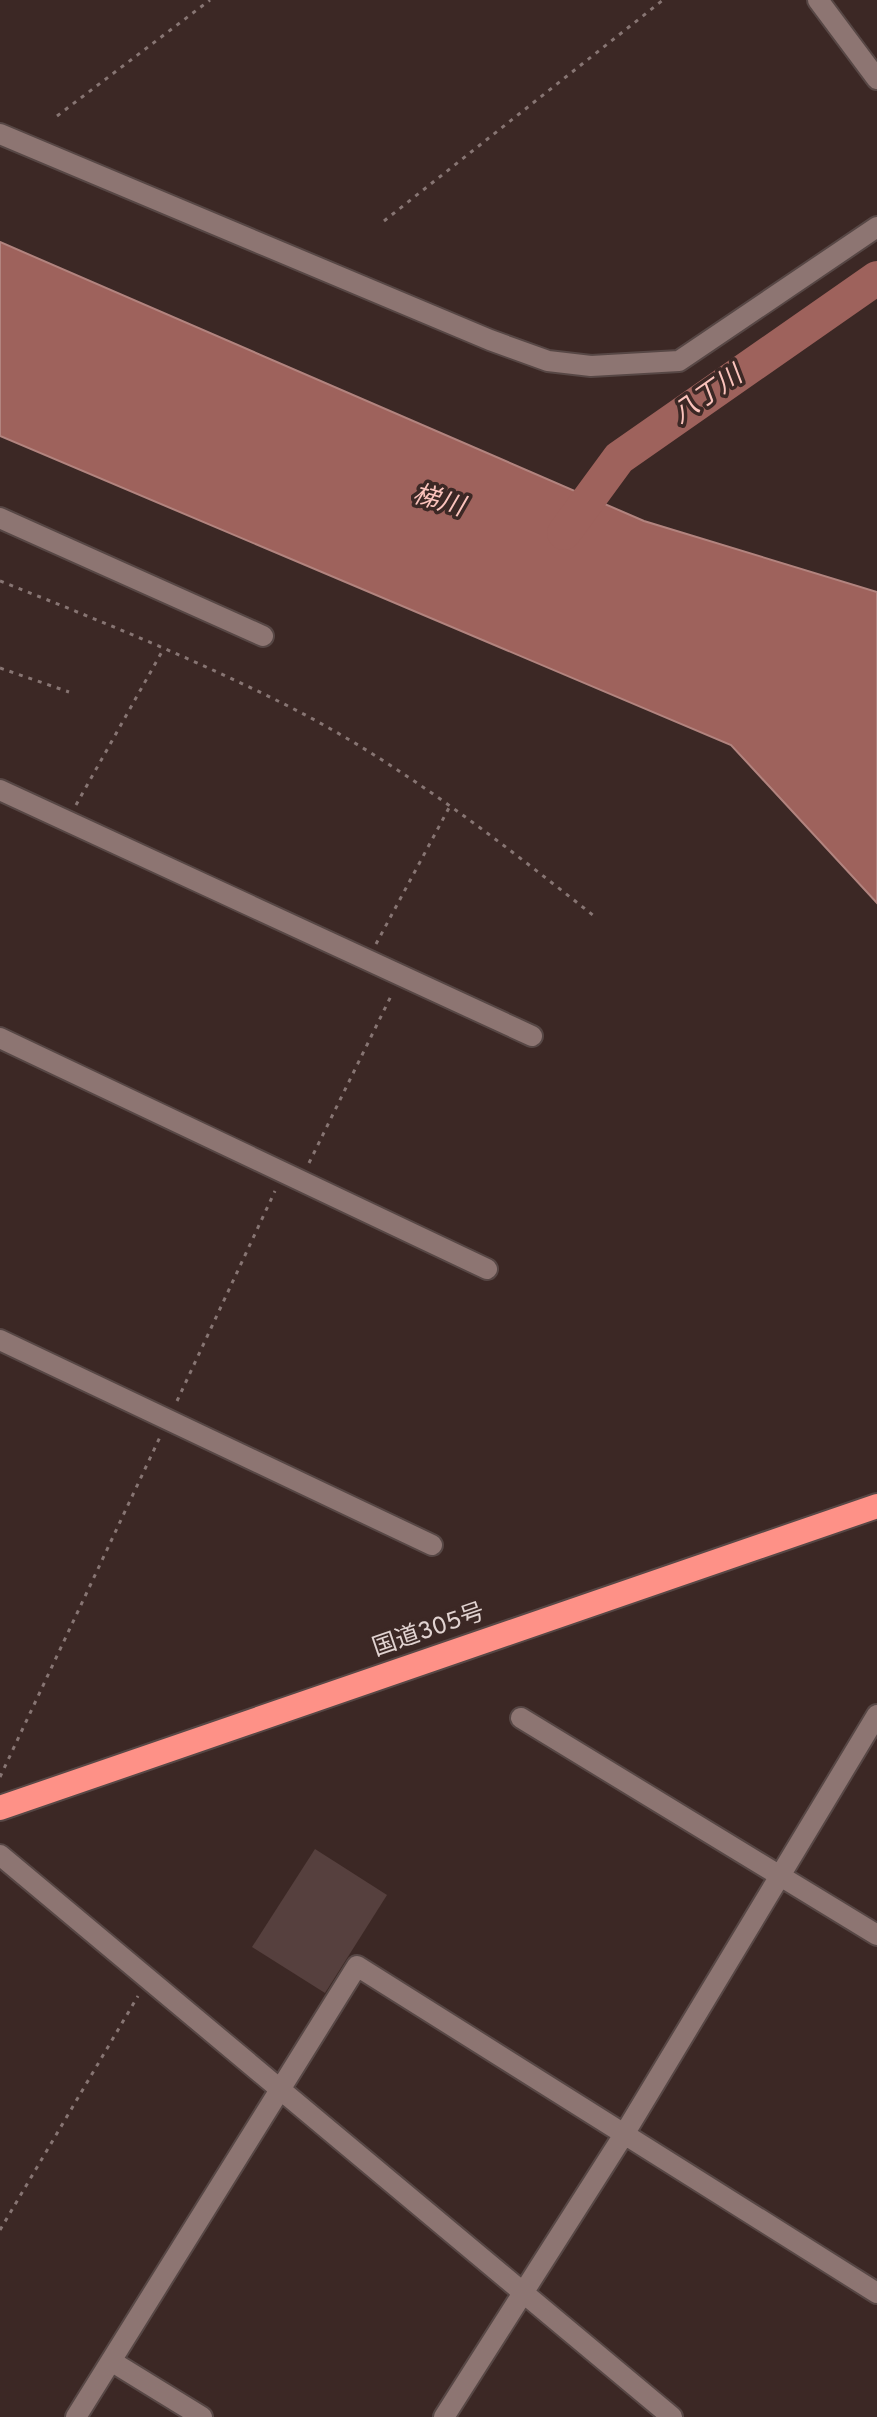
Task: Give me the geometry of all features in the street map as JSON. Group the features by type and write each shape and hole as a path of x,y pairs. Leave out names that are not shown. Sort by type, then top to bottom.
{"highway":[{"name":"国道305号","path":"0,1808 877,1506"}],"street":[{"path":"818,0 877,79"},
{"path":"0,134 490,340 548,361 591,366 679,361 877,227"},
{"path":"0,518 263,636"},
{"path":"0,790 532,1036"},
{"path":"0,1038 487,1269"},
{"path":"0,1340 432,1545"},
{"path":"444,2417 623,2136 877,1715"},
{"path":"521,1718 877,1935"},
{"path":"0,1855 672,2417"},
{"path":"76,2417 357,1966 877,2293"},
{"path":"111,2361 202,2417"}],"path":[{"path":"57,116 210,0"},
{"path":"384,221 663,0"},
{"path":"0,581 164,648 287,705 450,806 594,916"},
{"path":"66,822 164,648"},
{"path":"0,668 69,692"},
{"path":"366,961 450,806"},
{"path":"0,1777 168,1420 291,1177 401,976"},
{"path":"0,2230 148,1977"}],"water":[{"name":"梯川","path":"0,242 644,521 877,592 877,903 731,745 0,436"}],"building":[{"path":"315,1849 387,1895 325,1993 252,1947"}],"waterway":[{"name":"八丁川","path":"564,533 619,458 877,278"}]}
